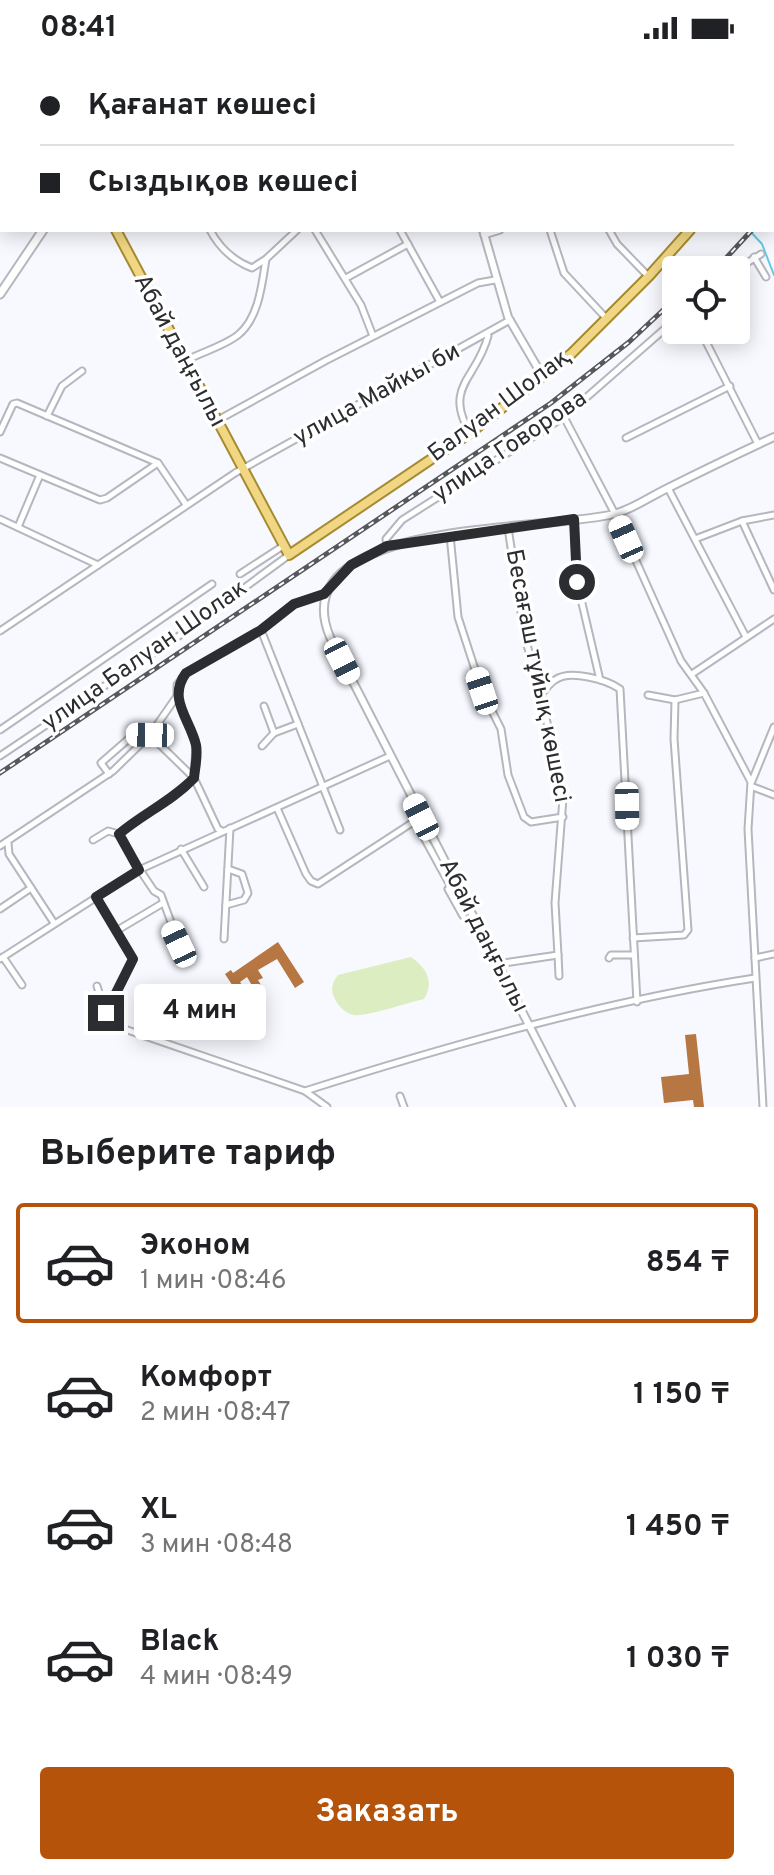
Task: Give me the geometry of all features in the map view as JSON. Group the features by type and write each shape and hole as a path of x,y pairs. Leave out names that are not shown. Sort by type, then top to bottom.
{"main road":[{"path":"0,294 42,232"},
{"name":"Абай даңғылы","path":"117,232 289,555"},
{"name":"Балуан Шолақ","path":"289,555 470,433 543,377 607,319 687,232"}],"street":[{"path":"211,232 219,246 252,268 295,232"},
{"path":"316,232 361,305 373,336"},
{"path":"401,232 440,302"},
{"path":"551,232 564,273 607,319"},
{"path":"610,232 617,244 649,276"},
{"path":"484,233 495,280 510,320 543,377"},
{"path":"346,278 408,244"},
{"path":"750,260 761,254"},
{"path":"754,257 766,277"},
{"path":"184,362 236,336 249,323 266,259"},
{"path":"217,421 440,302 478,283 495,280"},
{"name":"улица Майкы би","path":"0,631 185,503 510,320"},
{"name":"улица Говорова","path":"387,546 386,539 402,520 564,417 662,331"},
{"path":"470,433 458,413 457,400 488,334"},
{"path":"708,344 758,444"},
{"path":"47,416 62,386 82,371"},
{"path":"626,438 730,386"},
{"path":"0,431 13,404 17,403 158,463 185,503"},
{"path":"564,417 615,514 681,661 704,693 752,785 774,795"},
{"path":"119,834 139,817 173,799 194,778 196,745 177,696 177,685 186,673 261,630 294,604 324,594 351,565 387,546 615,514 774,437"},
{"path":"0,458 104,500 158,463"},
{"path":"18,527 40,475"},
{"path":"668,488 746,637"},
{"path":"695,539 742,521 774,515"},
{"path":"0,519 98,565"},
{"path":"574,519 577,582 600,680"},
{"path":"742,521 774,590"},
{"name":"Бесағаш тұйық көшесі","path":"508,528 525,638 541,694 563,798 555,903 559,976"},
{"path":"450,535 458,617 482,691 501,729 502,752 516,798 524,817 531,822 563,817"},
{"path":"240,574 283,546"},
{"name":"улица Балуан Шолак","path":"0,756 176,638 289,555"},
{"path":"0,730 212,584"},
{"name":"Абай даңғылы","path":"324,594 322,614 330,637 454,886 571,1107"},
{"path":"692,674 774,619"},
{"path":"261,630 340,830"},
{"path":"541,694 560,677 600,680 620,689 637,1002"},
{"path":"648,695 675,700 704,693"},
{"path":"0,846 109,774 150,735 177,696"},
{"path":"633,938 684,935 688,930 674,739 675,700"},
{"path":"264,706 274,733"},
{"path":"262,746 274,733 298,724"},
{"path":"763,1107 748,829 752,785 774,727"},
{"path":"109,774 101,763 133,735 150,735 194,778 218,829 226,829"},
{"path":"22,985 2,958 54,923 140,870 181,849 324,788 390,756"},
{"path":"277,808 306,874 318,884 421,817"},
{"path":"224,939 228,869 226,829"},
{"path":"93,840 108,831 119,834 154,891 161,895 179,944"},
{"path":"422,834 454,886 448,889 463,916"},
{"path":"8,843 9,854 54,923"},
{"path":"181,849 204,887"},
{"path":"226,905 244,900 248,893 242,874 228,869"},
{"path":"0,909 31,888"},
{"path":"96,897 133,959 108,1008 105,1018 110,1024 305,1091 327,1107"},
{"path":"116,931 163,903"},
{"path":"755,958 774,954"},
{"path":"497,964 558,955"},
{"path":"609,958 611,955 634,955"},
{"path":"305,1091 529,1027 702,986 755,978"},
{"path":"97,986 102,1002 108,1008"},
{"path":"400,1096 404,1107"}],"green space":[{"path":"411,957 421,965 429,981 424,999 360,1015 348,1013 336,1002 332,989 338,975"}],"building":[{"path":"278,942 304,982 295,988 277,959 258,970 263,978 258,980 264,990 257,994 247,977 240,982 251,999 244,1003 225,974 231,970 233,973"},
{"path":"696,1034 704,1107 694,1107 693,1100 664,1103 661,1077 689,1074 685,1035"}],"waterway":[{"path":"751,232 762,244 774,275"}],"railway":[{"path":"728,256 750,232"},
{"path":"0,773 551,403 629,342 662,311"}],"route":[{"path":"106,1013 133,959 96,897 139,870 119,834 139,817 173,799 194,778 196,745 177,696 177,685 186,673 261,630 294,604 324,594 351,565 387,546 574,519 577,582"}]}
